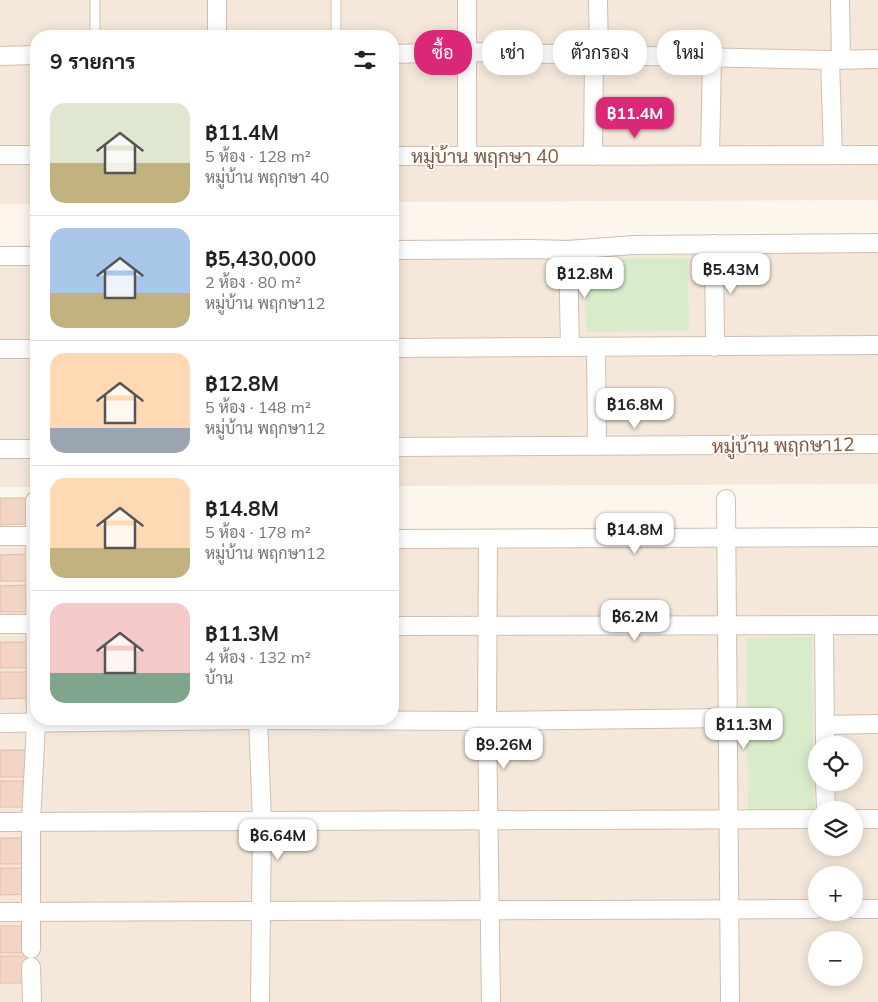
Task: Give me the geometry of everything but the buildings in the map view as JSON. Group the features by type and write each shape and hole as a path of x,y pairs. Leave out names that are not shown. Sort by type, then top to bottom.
{"street":[{"path":"217,0 217,30"},
{"path":"467,0 468,30"},
{"path":"597,30 598,0"},
{"path":"833,155 840,0"},
{"path":"472,52 553,54"},
{"path":"399,54 414,53"},
{"path":"0,56 30,55"},
{"path":"722,57 878,59"},
{"path":"467,156 468,75"},
{"path":"593,156 595,75"},
{"path":"710,155 712,75"},
{"path":"0,155 30,155"},
{"name":"หมู่บ้าน พฤกษา 40","path":"399,156 878,155"},
{"path":"399,250 529,248 568,250 714,244 878,243"},
{"path":"714,244 715,347"},
{"path":"568,250 570,347"},
{"path":"0,256 30,256"},
{"path":"399,348 878,345"},
{"path":"596,347 598,446"},
{"path":"0,349 30,348"},
{"name":"หมู่บ้าน พฤกษา12","path":"399,447 878,444"},
{"path":"0,449 30,449"},
{"path":"726,499 730,1002"},
{"path":"0,536 30,536"},
{"path":"399,539 878,537"},
{"path":"488,539 487,721 491,1002"},
{"path":"0,624 30,624"},
{"path":"399,626 878,625"},
{"path":"824,626 825,736"},
{"path":"399,721 728,718"},
{"path":"0,722 30,724"},
{"path":"825,725 878,724"},
{"path":"32,949 31,822 36,725"},
{"path":"258,725 262,820 260,1002"},
{"path":"863,819 878,819"},
{"path":"0,822 808,820"},
{"path":"0,912 808,909"},
{"path":"863,909 878,909"},
{"path":"32,967 32,1002"}],"lane":[{"path":"96,0 96,30"},
{"path":"336,0 336,30"}],"shaded area":[{"path":"0,0 878,0 878,200 399,202 399,30 30,30 30,204 0,204"},
{"path":"878,236 878,484 399,486 399,241"},
{"path":"30,245 30,487 0,487 0,246"},
{"path":"878,530 878,1002 0,1002 0,532 30,532 30,725 399,725 399,531"}],"green space":[{"path":"628,258 688,258 689,331 586,332 585,274"},
{"path":"812,637 813,736 808,736 808,791 814,791 814,801 808,801 808,810 748,811 746,638"}]}
